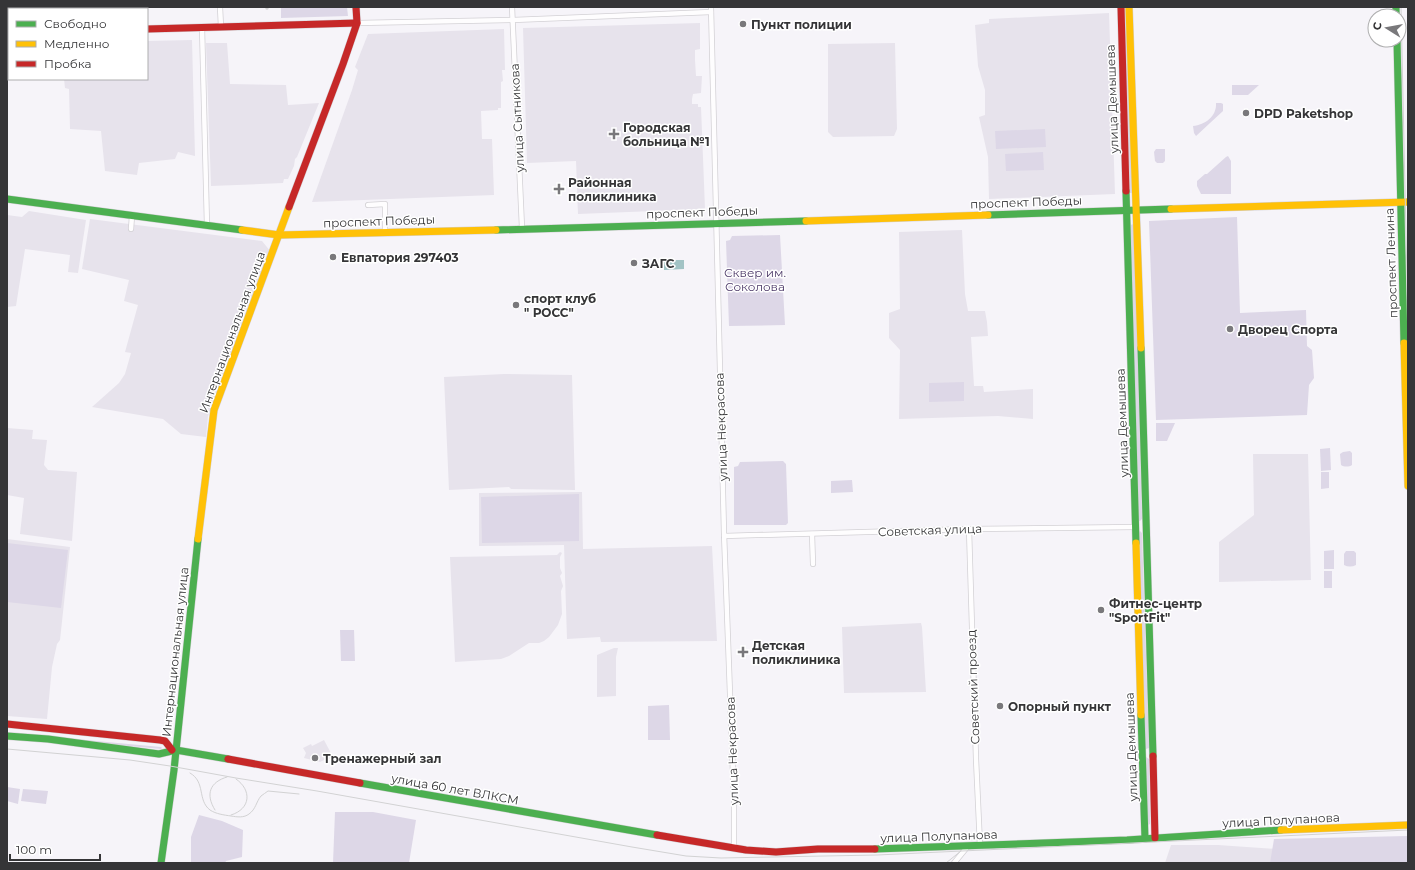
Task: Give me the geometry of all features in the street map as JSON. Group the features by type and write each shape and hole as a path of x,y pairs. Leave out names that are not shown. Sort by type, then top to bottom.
{"street":[{"path":"220,7 221,27"},
{"name":"Интернациональная улица","path":"161,863 214,410 244,326 343,64 357,23 356,7"},
{"name":"улица Сытникова","path":"512,7 522,228"},
{"name":"улица Демышева","path":"1121,7 1145,839"},
{"name":"улица Демышева","path":"1129,7 1137,209 1155,838"},
{"path":"148,30 202,27 513,20 711,9"},
{"name":"улица Некрасова","path":"711,9 715,222 724,536 734,801 734,848"},
{"path":"202,27 207,226"},
{"name":"проспект Ленина","path":"1397,48 1404,202 1408,486"},
{"name":"проспект Победы","path":"7,199 279,235 609,227 715,222 1404,202"},
{"path":"368,205 385,204 385,232"},
{"path":"131,229 132,216"},
{"path":"1135,527 1145,524"},
{"name":"Советская улица","path":"724,536 969,529 1135,527"},
{"name":"Советский проезд","path":"969,529 980,846"},
{"path":"812,534 813,564"},
{"name":"улица 60 лет ВЛКСМ","path":"7,724 160,740 165,741 174,750"},
{"name":"улица 60 лет ВЛКСМ","path":"7,736 159,754 174,750 685,841 734,848"},
{"path":"1143,754 1152,754"},
{"name":"улица Полупанова","path":"734,848 776,852 980,846 1145,839 1276,830 1408,826"},
{"path":"954,863 968,846"}],"shaded area":[{"path":"1109,13 1115,194 989,199 988,157 979,117 985,115 985,90 978,66 975,25 989,23 989,19"},
{"name":"Городская больница №1","path":"700,23 700,49 695,50 695,60 696,76 702,76 701,93 693,94 692,104 698,104 698,107 701,107 705,209 578,214 576,161 527,163 523,28"},
{"path":"504,29 505,70 502,70 503,81 501,82 501,108 498,108 498,110 481,111 482,139 492,139 494,195 312,202 352,90 358,70 355,67 368,34"},
{"path":"192,40 195,156 178,152 175,159 139,163 137,175 105,171 101,131 70,129 69,89 65,88 64,80 148,80 148,41"},
{"path":"206,43 227,43 230,84 286,85 288,105 319,103 295,159 294,166 288,179 284,179 283,183 211,186"},
{"path":"895,43 897,129 894,136 833,137 828,132 828,44"},
{"path":"29,211 86,220 78,273 68,272 70,255 25,249 16,306 7,307 7,215 22,217"},
{"path":"90,219 262,241 271,252 208,416 206,437 181,434 163,419 92,407 119,383 125,374 131,353 125,352 138,305 124,301 129,280 82,269"},
{"path":"962,230 965,294 968,311 985,311 987,322 988,336 971,337 974,386 983,386 984,392 1033,389 1033,419 998,416 899,419 900,350 889,338 889,313 900,309 899,232"},
{"path":"504,374 572,375 575,490 511,489 509,487 449,490 444,377"},
{"path":"7,428 33,430 32,439 47,440 44,465 48,470 77,472 72,541 20,534 24,498 7,495"},
{"path":"1253,454 1308,454 1311,580 1219,582 1219,542 1254,515"},
{"path":"582,492 583,549 712,546 717,641 601,642 600,637 567,639 564,545 479,546 479,493"},
{"path":"7,539 70,547 60,640 57,644 52,667 47,719 7,716"},
{"path":"560,552 562,553 560,557 560,568 562,573 560,576 563,586 561,591 562,614 558,625 549,637 539,643 529,643 509,656 501,659 455,662 450,557 557,555"},
{"path":"921,623 926,692 844,693 842,627"},
{"path":"614,648 618,648 616,657 616,696 597,697 597,655"},
{"path":"324,740 333,757 320,762 304,758 306,753 303,748 311,744 312,746"},
{"path":"1171,845 1218,845 1277,849 1274,863 1165,863"}],"green space":[{"path":"281,7 347,7 348,16 281,18"},
{"path":"1123,7 1127,7 1133,193 1130,193"},
{"path":"1232,85 1259,85 1248,95 1232,95"},
{"path":"1216,103 1223,104 1223,111 1196,136 1193,126 1206,122 1212,116 1215,112"},
{"path":"1045,129 1046,147 996,149 995,131"},
{"path":"1156,149 1165,149 1165,161 1163,163 1157,163 1155,161 1154,152"},
{"path":"1043,152 1044,170 1006,171 1005,154"},
{"path":"1228,156 1231,161 1231,194 1201,194 1197,186 1197,181"},
{"name":"Дворец Спорта","path":"1237,217 1240,313 1306,310 1307,346 1312,350 1314,378 1309,385 1307,415 1156,420 1149,221"},
{"path":"1134,224 1142,519 1140,521 1130,225"},
{"name":"Сквер им. Соколова","path":"780,235 785,325 729,326 726,241 730,240 732,236"},
{"path":"964,382 964,401 929,402 929,383"},
{"path":"1156,423 1175,423 1167,441 1156,441"},
{"path":"1330,448 1331,470 1321,471 1320,449"},
{"path":"1350,451 1352,453 1352,465 1341,465 1340,454"},
{"path":"783,461 786,464 788,523 786,525 734,525 734,467 738,466 740,462"},
{"path":"1321,472 1329,472 1329,488 1321,489"},
{"path":"852,480 853,492 831,493 831,481"},
{"path":"579,494 579,541 482,543 481,497"},
{"path":"1140,531 1142,533 1149,748 1146,749 1139,532"},
{"path":"7,543 68,550 61,608 7,602"},
{"path":"1334,550 1334,569 1324,569 1324,551"},
{"path":"1346,551 1354,551 1356,553 1356,565 1344,565 1344,554"},
{"path":"1324,571 1332,571 1332,588 1324,588"},
{"path":"340,630 354,630 355,661 341,661"},
{"path":"669,705 670,740 648,740 648,706"},
{"path":"53,737 161,747 162,748 53,739"},
{"path":"1146,757 1149,759 1150,824 1148,825 1145,759"},
{"path":"7,787 20,789 18,804 7,801"},
{"path":"23,789 48,791 46,804 21,801"},
{"path":"335,812 373,812 416,820 409,863 333,863"},
{"path":"199,815 222,821 243,830 242,857 226,861 225,863 191,863 191,837"},
{"path":"1407,836 1408,863 1270,863 1274,839"}],"water":[{"path":"664,260 684,260 684,269 664,270"}],"tram line":[{"path":"1401,7 1408,324"},
{"path":"7,749 130,760 170,766 686,856 721,858 877,855 1408,830"},
{"path":"190,773 198,781 206,806 210,810 223,815 238,817 247,815 253,810 261,796 268,791 299,794"},
{"path":"215,810 210,799 211,789 213,785 221,779 227,777"},
{"path":"231,815 238,812 246,804 247,799 245,788 236,779"},
{"path":"946,863 961,851"}],"traffic: fast":[{"path":"1397,48 1404,343"},
{"path":"1126,191 1136,543"},
{"path":"7,199 242,230"},
{"path":"988,215 1171,209"},
{"path":"496,230 806,221"},
{"path":"1141,348 1153,756"},
{"path":"161,863 174,770 198,539"},
{"path":"1141,715 1145,839"},
{"path":"7,736 48,739 159,754 176,750 228,759"},
{"path":"360,783 657,835"},
{"path":"875,849 1127,840 1281,830"}],"traffic: slow":[{"path":"1129,7 1141,348"},
{"path":"1171,209 1408,202"},
{"path":"198,539 214,410 289,207"},
{"path":"806,221 988,215"},
{"path":"242,230 279,235 496,230"},
{"path":"1404,343 1408,486"},
{"path":"1136,543 1141,715"},
{"path":"1281,830 1408,825"}],"traffic: jam":[{"path":"289,207 357,23 356,7"},
{"path":"1121,7 1126,191"},
{"path":"148,29 357,23"},
{"path":"7,724 160,740 165,741 172,750"},
{"path":"1153,756 1155,838"},
{"path":"228,759 360,783"},
{"path":"657,835 746,850 776,852 818,849 875,849"}],"place":[{"name":"Пункт полиции","path":"743,24"},
{"name":"DPD Paketshop","path":"1246,113"},
{"name":"Городская больница №1","path":"614,134"},
{"name":"Районная поликлиника","path":"559,189"},
{"name":"Евпатория 297403","path":"333,257"},
{"name":"ЗАГС","path":"634,263"},
{"name":"спорт клуб \" РОСС\"","path":"516,305"},
{"name":"Дворец Спорта","path":"1230,329"},
{"name":"Фитнес-центр \"SportFit\"","path":"1101,610"},
{"name":"Детская поликлиника","path":"743,652"},
{"name":"Опорный пункт","path":"1000,706"},
{"name":"Тренажерный зал","path":"315,758"}]}
